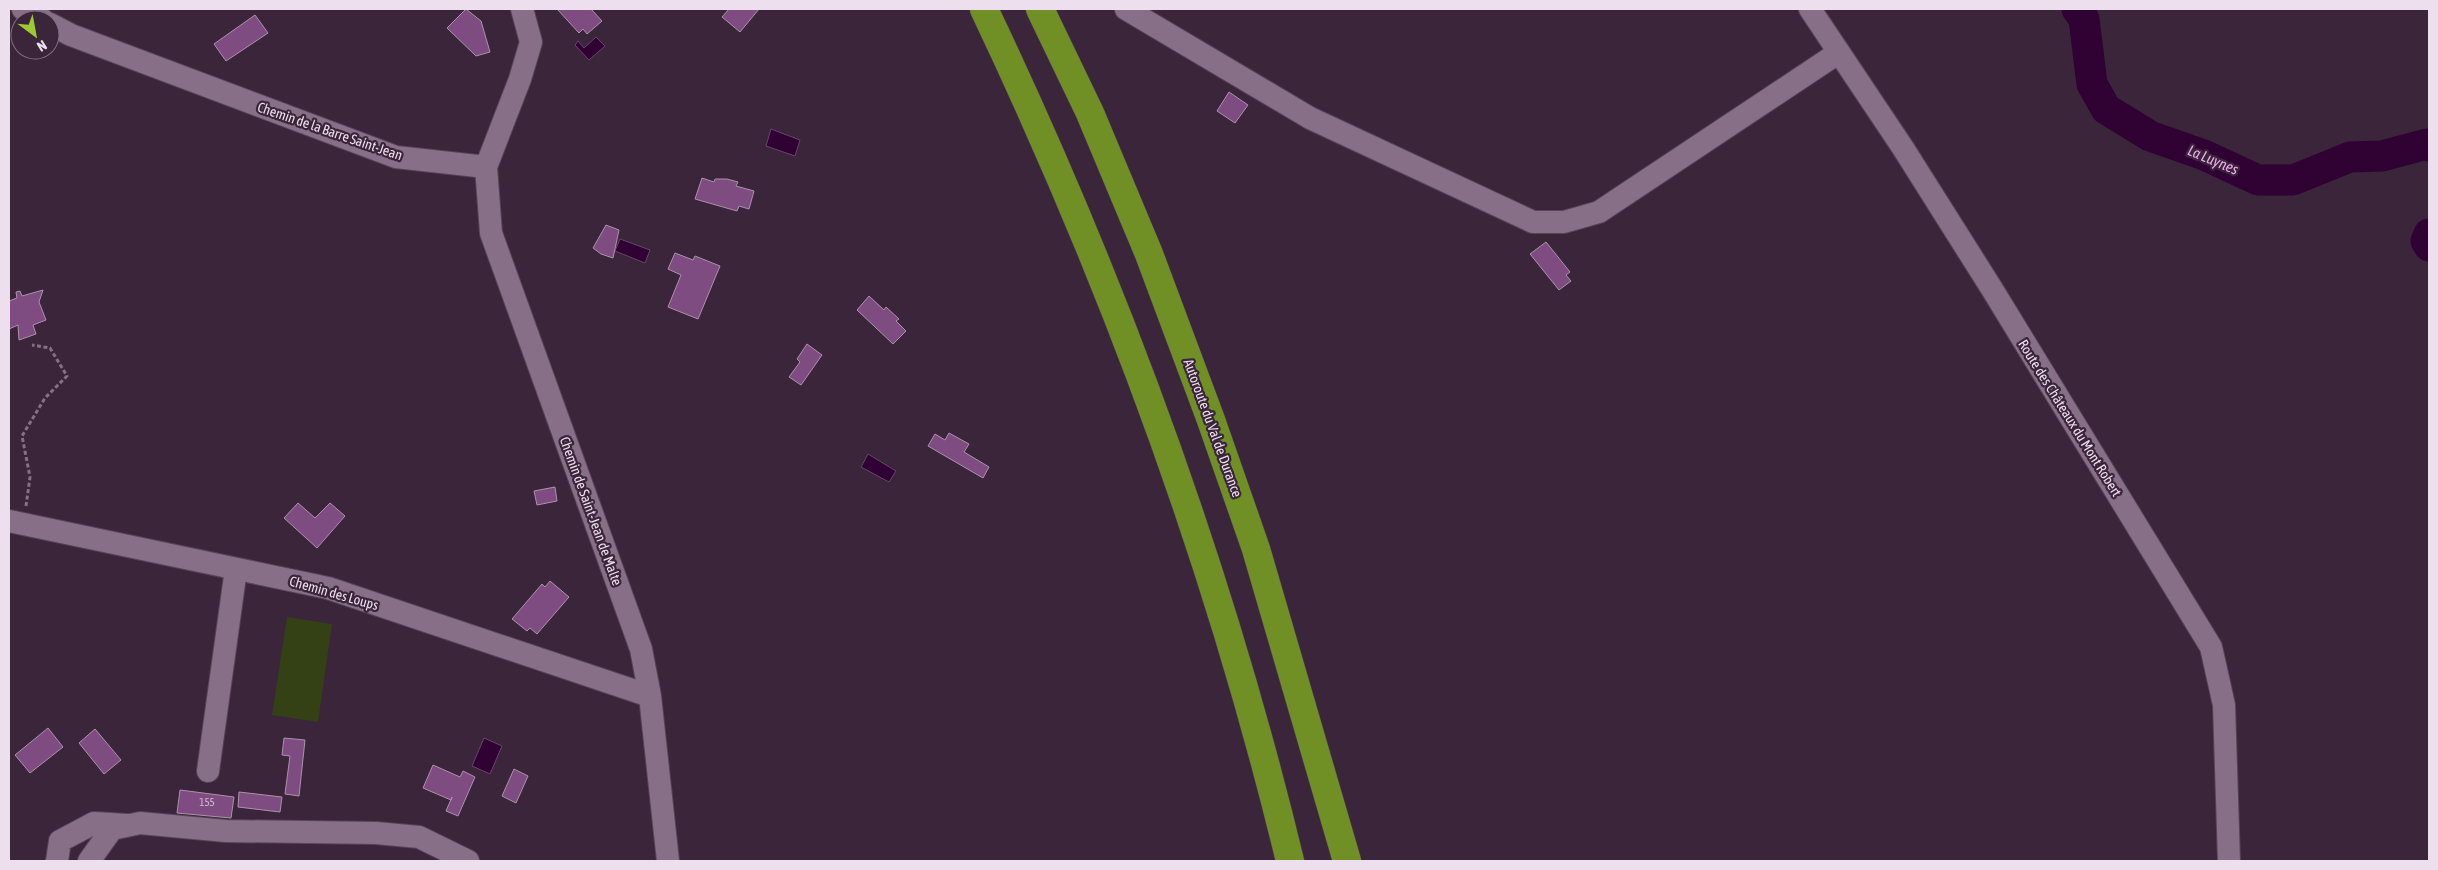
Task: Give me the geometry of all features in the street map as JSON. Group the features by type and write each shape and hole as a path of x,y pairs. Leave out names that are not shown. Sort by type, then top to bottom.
{"highway":[{"path":"984,9 1030,106 1104,277 1155,414 1228,632 1290,861"},
{"name":"Autoroute du Val de Durance","path":"1040,9 1090,113 1141,236 1208,411 1256,549 1347,861"}],"street":[{"path":"486,167 520,79 532,42 522,9"},
{"path":"1126,9 1310,118 1533,222 1564,222 1599,212 1838,53"},
{"name":"Route des Châteaux du Mont Robert","path":"1810,9 1903,148 1981,272 2211,647 2224,706 2229,861"},
{"name":"Chemin de la Barre Saint-Jean","path":"60,29 396,157 486,167"},
{"name":"Chemin de Saint-Jean de Malte","path":"486,167 491,233 641,650 650,696 668,861"},
{"name":"Chemin des Loups","path":"17,522 328,588 650,696"},
{"path":"208,771 236,569"},
{"path":"57,861 60,841 94,823 128,826"},
{"path":"89,861 112,829 140,823 226,831 376,833 419,837 468,861"}],"path":[{"path":"17,522 30,477 22,436 45,398 67,376 50,348 32,345"}],"green space":[{"path":"287,617 332,624 318,722 272,715"}],"shaded area":[{"path":"596,37 605,46 589,60 575,45 578,41 584,48"},
{"path":"771,129 800,140 795,156 766,146"},
{"path":"620,239 650,250 645,263 615,251"},
{"path":"868,454 896,471 889,482 861,467"},
{"path":"484,738 502,746 490,774 472,766"}],"building":[{"path":"466,9 481,21 490,52 476,56 447,28"},
{"path":"557,9 591,9 602,21 587,34 583,29 579,33"},
{"path":"729,9 759,9 740,32 722,17"},
{"path":"255,15 268,33 226,61 214,44"},
{"path":"1229,92 1248,105 1235,123 1217,111"},
{"path":"702,178 714,182 715,179 727,179 738,182 736,186 754,191 749,209 739,206 737,211 695,199"},
{"path":"606,225 619,230 613,258 601,254 593,248"},
{"path":"1546,242 1570,272 1566,275 1571,281 1559,290 1530,254"},
{"path":"675,253 693,260 695,256 720,266 698,319 668,307 681,275 668,269"},
{"path":"43,290 39,302 46,320 33,325 36,334 19,340 18,325 9,329 9,301 17,298 16,292 20,291 22,296"},
{"path":"869,296 884,310 886,307 899,319 896,321 906,331 893,344 857,310"},
{"path":"807,344 822,355 801,385 789,377 800,362 797,359"},
{"path":"949,433 969,444 964,452 989,467 983,478 928,446 935,434 945,440"},
{"path":"555,487 557,501 537,505 534,491"},
{"path":"298,503 315,518 330,503 345,516 317,548 284,518"},
{"path":"550,581 569,597 537,634 530,628 527,631 512,619 542,584 545,587"},
{"path":"48,728 63,747 30,773 15,755"},
{"path":"95,729 121,760 104,774 79,743"},
{"path":"284,738 305,740 299,796 285,794 290,756 282,755"},
{"path":"433,765 460,777 463,771 475,777 458,816 446,811 451,800 423,788"},
{"path":"514,769 528,776 516,803 502,796"},
{"path":"180,790 234,797 231,818 177,813"},
{"path":"239,792 282,797 280,812 238,807"}],"waterway":[{"name":"La Luynes","path":"2077,9 2084,19 2092,84 2106,109 2150,136 2204,155 2258,180 2293,180 2350,157 2382,156 2427,144 2429,146"},
{"name":"La Luynes","path":"2429,234 2426,241 2429,246"}]}
